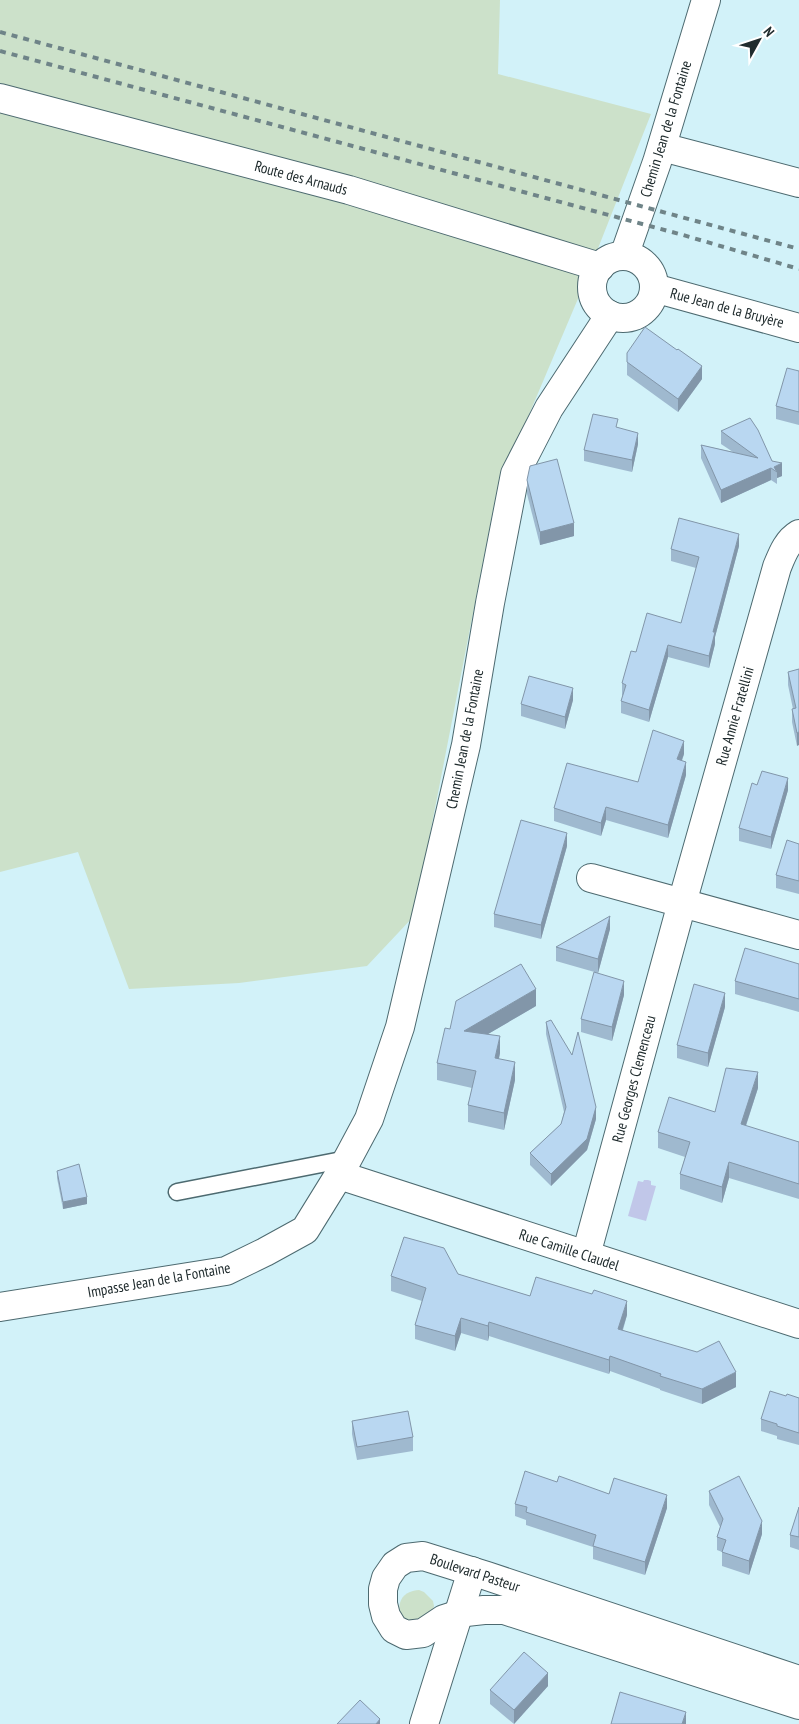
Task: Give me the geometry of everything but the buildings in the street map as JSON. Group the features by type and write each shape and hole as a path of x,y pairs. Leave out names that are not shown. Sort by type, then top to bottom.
{"street":[{"name":"Chemin Jean de la Fontaine","path":"612,262 662,147 706,0"},
{"name":"Route des Arnauds","path":"0,98 612,262"},
{"path":"662,147 799,183"},
{"path":"633,258 647,268 652,277 654,288 648,306 640,313 623,318 610,315 602,309 594,298 592,287 595,276 612,262 633,258"},
{"name":"Rue Jean de la Bruyère","path":"654,288 799,328"},
{"name":"Chemin Jean de la Fontaine","path":"343,1167 369,1119 400,1027 466,745 490,603 515,474 549,408 610,315"},
{"name":"Rue Annie Fratellini","path":"682,903 777,567 784,551 799,534"},
{"path":"591,878 799,936"},
{"name":"Rue Georges Clemenceau","path":"586,1255 682,903"},
{"name":"Rue Camille Claudel","path":"343,1167 586,1255 799,1324"},
{"name":"Impasse Jean de la Fontaine","path":"0,1307 226,1271 304,1230 343,1167"},
{"name":"Boulevard Pasteur","path":"799,1680 422,1556 406,1558 395,1565 386,1578 383,1589 383,1604 386,1616 394,1628 406,1635 423,1634 444,1619 466,1612 504,1610 799,1705"},
{"path":"424,1724 472,1572"}],"lane":[{"path":"176,1192 343,1167"}],"green space":[{"path":"0,0 500,0 498,74 651,114 580,294 497,490 414,916 367,966 239,983 129,989 78,852 0,872"},
{"path":"419,1590 424,1592 433,1601 432,1617 407,1623 400,1615 401,1601 409,1592"}],"water":[{"path":"644,1180 651,1181 651,1185 656,1186 646,1221 628,1216 638,1181 643,1182"}],"railway":[{"path":"0,32 799,249"},
{"path":"0,51 683,235 799,269"}]}
